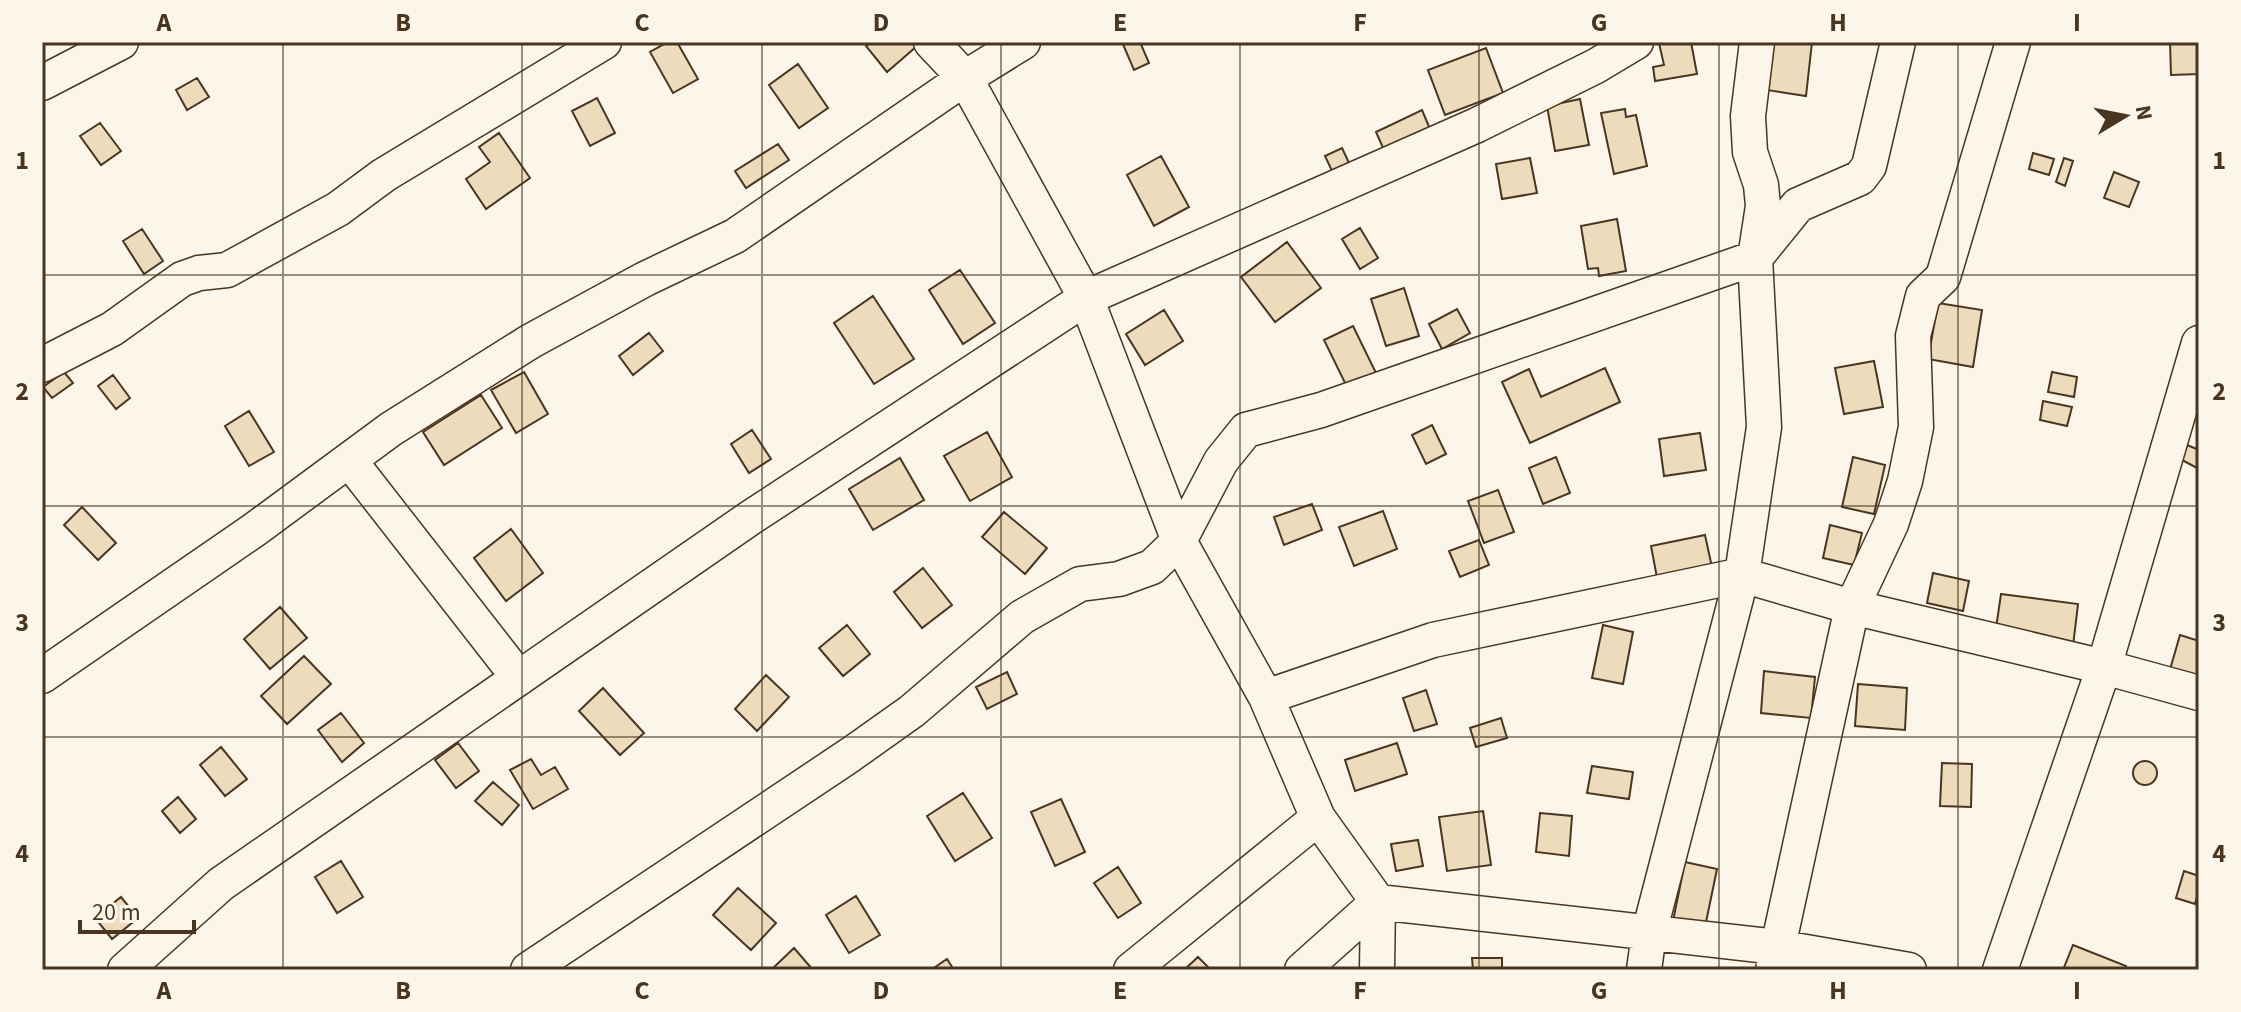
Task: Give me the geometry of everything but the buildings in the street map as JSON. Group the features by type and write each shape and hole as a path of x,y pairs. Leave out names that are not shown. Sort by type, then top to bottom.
{"street":[{"path":"42,83 121,42"},
{"path":"42,365 112,329 182,279 199,273 227,270 338,209 384,175 604,42"},
{"path":"931,42 965,78 1086,298 1179,541 1266,697 1318,818 1378,902 1377,970"},
{"path":"42,676 254,530 391,429 531,341 645,279 735,236 965,78 1023,42"},
{"path":"125,970 221,884 750,518 1086,298 1477,125 1596,66 1636,42"},
{"path":"1644,970 1649,933 1742,575 1764,427 1755,258 1763,206 1761,185 1750,152 1748,116 1757,42"},
{"path":"528,970 912,711 1022,617 1080,584 1119,579 1152,567 1179,541 1221,461 1246,430 1321,410 1755,258 1798,205 1860,178 1869,166 1898,42"},
{"path":"1775,959 1852,607 1891,524 1905,481 1916,427 1913,336 1923,296 1943,277 2013,42"},
{"path":"2000,970 2104,667 2199,343"},
{"path":"349,460 519,678"},
{"path":"1266,697 1433,640 1742,575 1852,607 2199,693"},
{"path":"1131,970 1318,818"},
{"path":"1302,970 1378,902 1649,933 1775,959 1909,970"}]}
